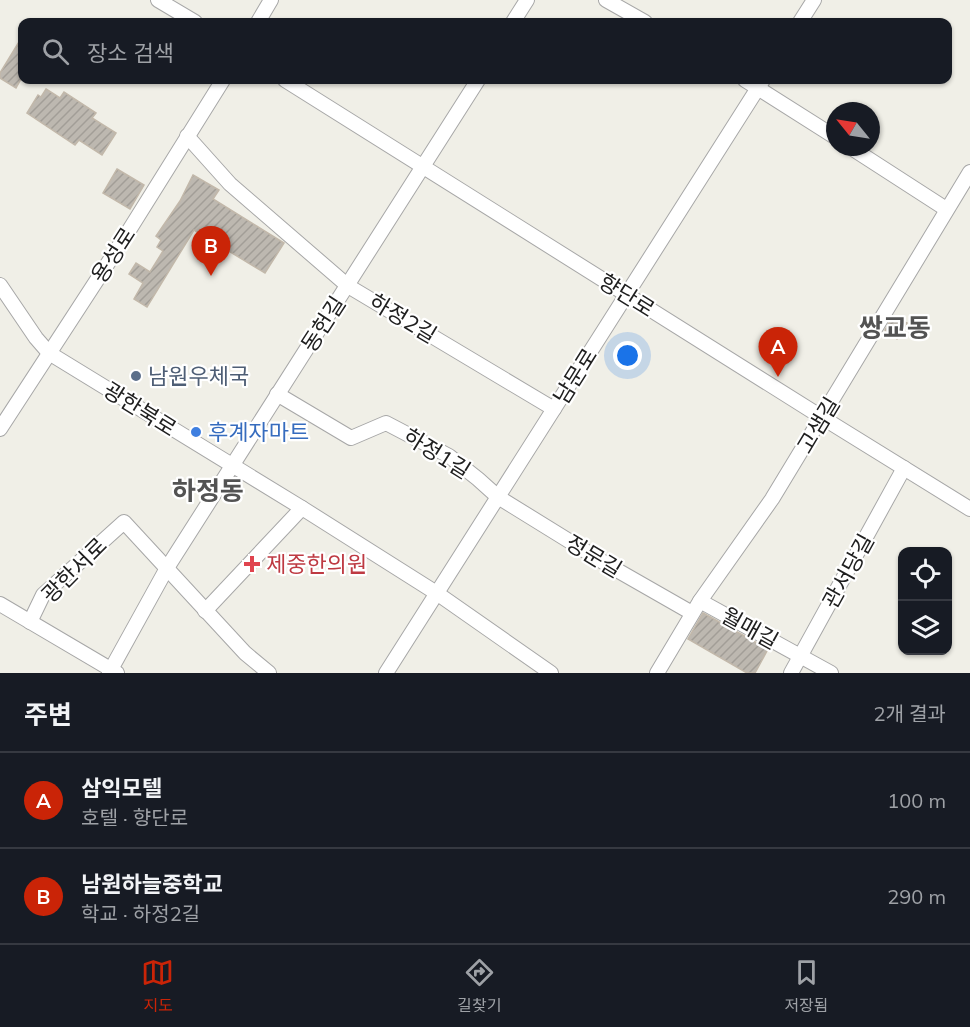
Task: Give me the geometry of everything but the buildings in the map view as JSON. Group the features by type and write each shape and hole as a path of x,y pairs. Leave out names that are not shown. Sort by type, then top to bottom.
{"street":[{"path":"158,0 188,18"},
{"path":"260,18 271,0"},
{"path":"516,18 527,0"},
{"path":"606,0 638,18"},
{"path":"803,18 814,0"},
{"name":"용성로","path":"0,429 123,240 220,84"},
{"name":"향단로","path":"291,84 970,509"},
{"name":"동헌길","path":"112,672 167,568 476,84"},
{"name":"남문로","path":"386,673 760,84"},
{"path":"762,84 826,130"},
{"name":"하정2길","path":"187,136 230,184 348,286 554,409"},
{"path":"864,156 946,209"},
{"name":"고샘길","path":"657,673 692,613 772,499 823,418 970,172"},
{"name":"광한북로","path":"0,285 49,353 302,507 438,594 551,673"},
{"name":"하정1길","path":"277,394 351,438 386,423 449,456 498,497"},
{"name":"관서당길","path":"791,673 904,468"},
{"name":"정문길","path":"498,497 608,565 692,613"},
{"path":"205,610 302,507"},
{"name":"광한서로","path":"30,622 44,595 124,522 167,568"},
{"path":"167,568 245,653 269,673"},
{"name":"월매길","path":"700,601 831,673"},
{"name":"광한서로","path":"2,610 30,622 112,672"}],"place":[{"name":"남원하늘중학교","path":"211,276"},
{"name":"남원우체국","path":"136,376"},
{"name":"삼익모텔","path":"778,377"},
{"name":"후계자마트","path":"196,432"},
{"name":"제중한의원","path":"252,564"}],"district":[{"name":"쌍교동","path":"895,328"},
{"name":"하정동","path":"208,491"}]}
